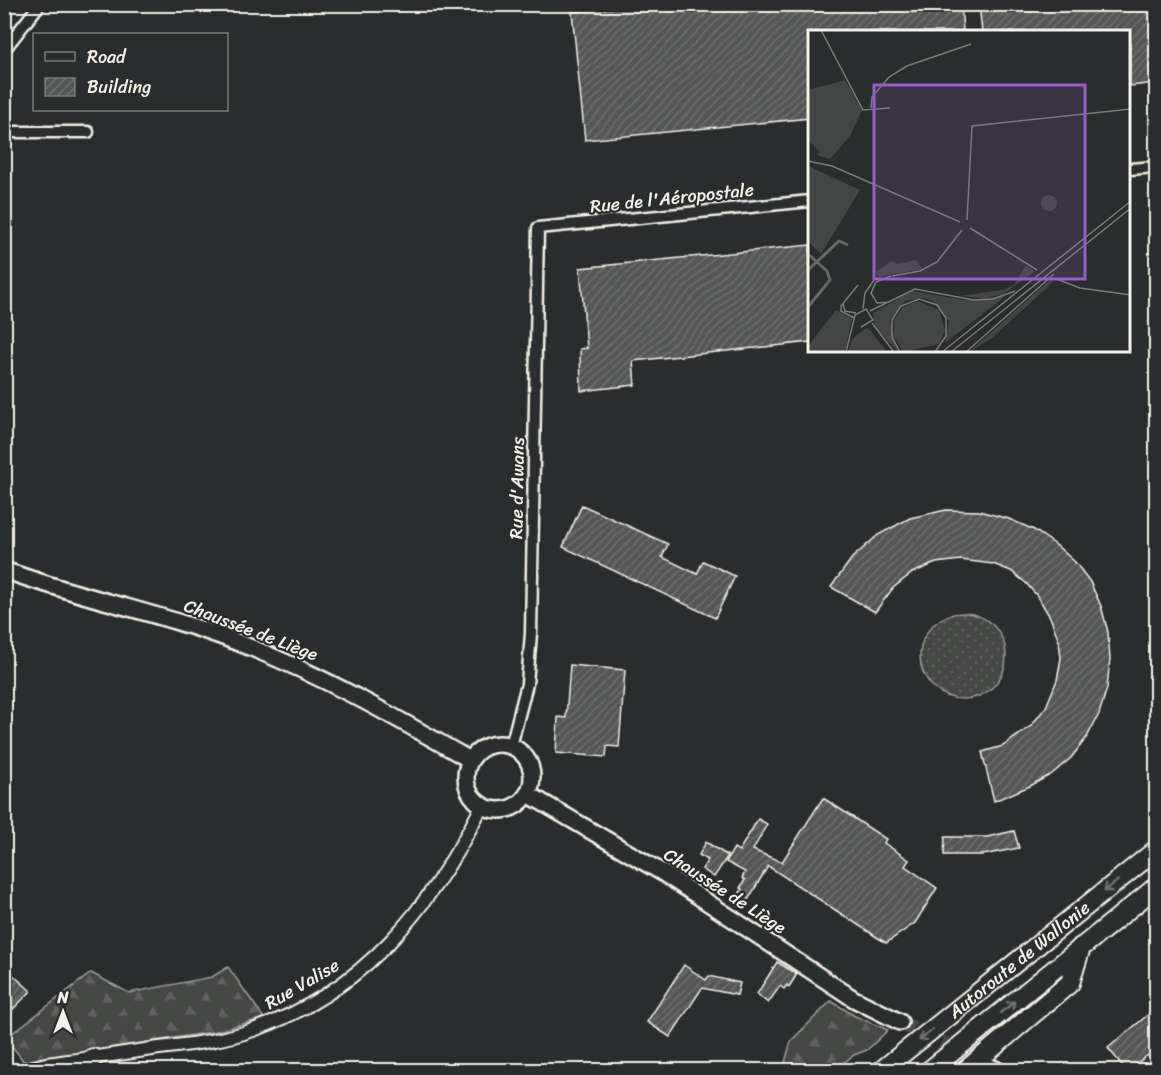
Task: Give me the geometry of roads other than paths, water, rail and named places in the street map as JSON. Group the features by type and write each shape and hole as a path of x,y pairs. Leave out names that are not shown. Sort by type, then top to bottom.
{"highway":[{"name":"Autoroute de Wallonie","path":"882,1071 1156,850"},
{"name":"Autoroute de Wallonie","path":"930,1071 1156,887"},
{"path":"966,1071 1070,983 1081,947"},
{"path":"74,1071 93,1058"}],"main road":[{"name":"Chaussée de Liège","path":"4,570 64,590 161,616 239,643 354,695 470,760"},
{"path":"499,744 511,746 528,761 532,771 532,783 528,794 513,808 502,811 482,806 472,797 467,786 466,773 470,760 488,746 499,744"},
{"name":"Chaussée de Liège","path":"528,794 663,873 854,999 900,1022"}],"street":[{"path":"4,50 40,4"},
{"path":"4,132 88,132"},
{"path":"1131,170 1156,167"},
{"name":"Rue de l'Aéropostale","path":"538,228 808,201"},
{"name":"Rue d'Awans","path":"511,746 527,684 531,633 538,228"},
{"name":"Rue Valise","path":"22,1071 46,1064 201,1043 253,1030 297,1012 346,981 382,951 411,920 468,834 482,806"}],"tunnel":[{"path":"900,1022 986,1065"}]}
